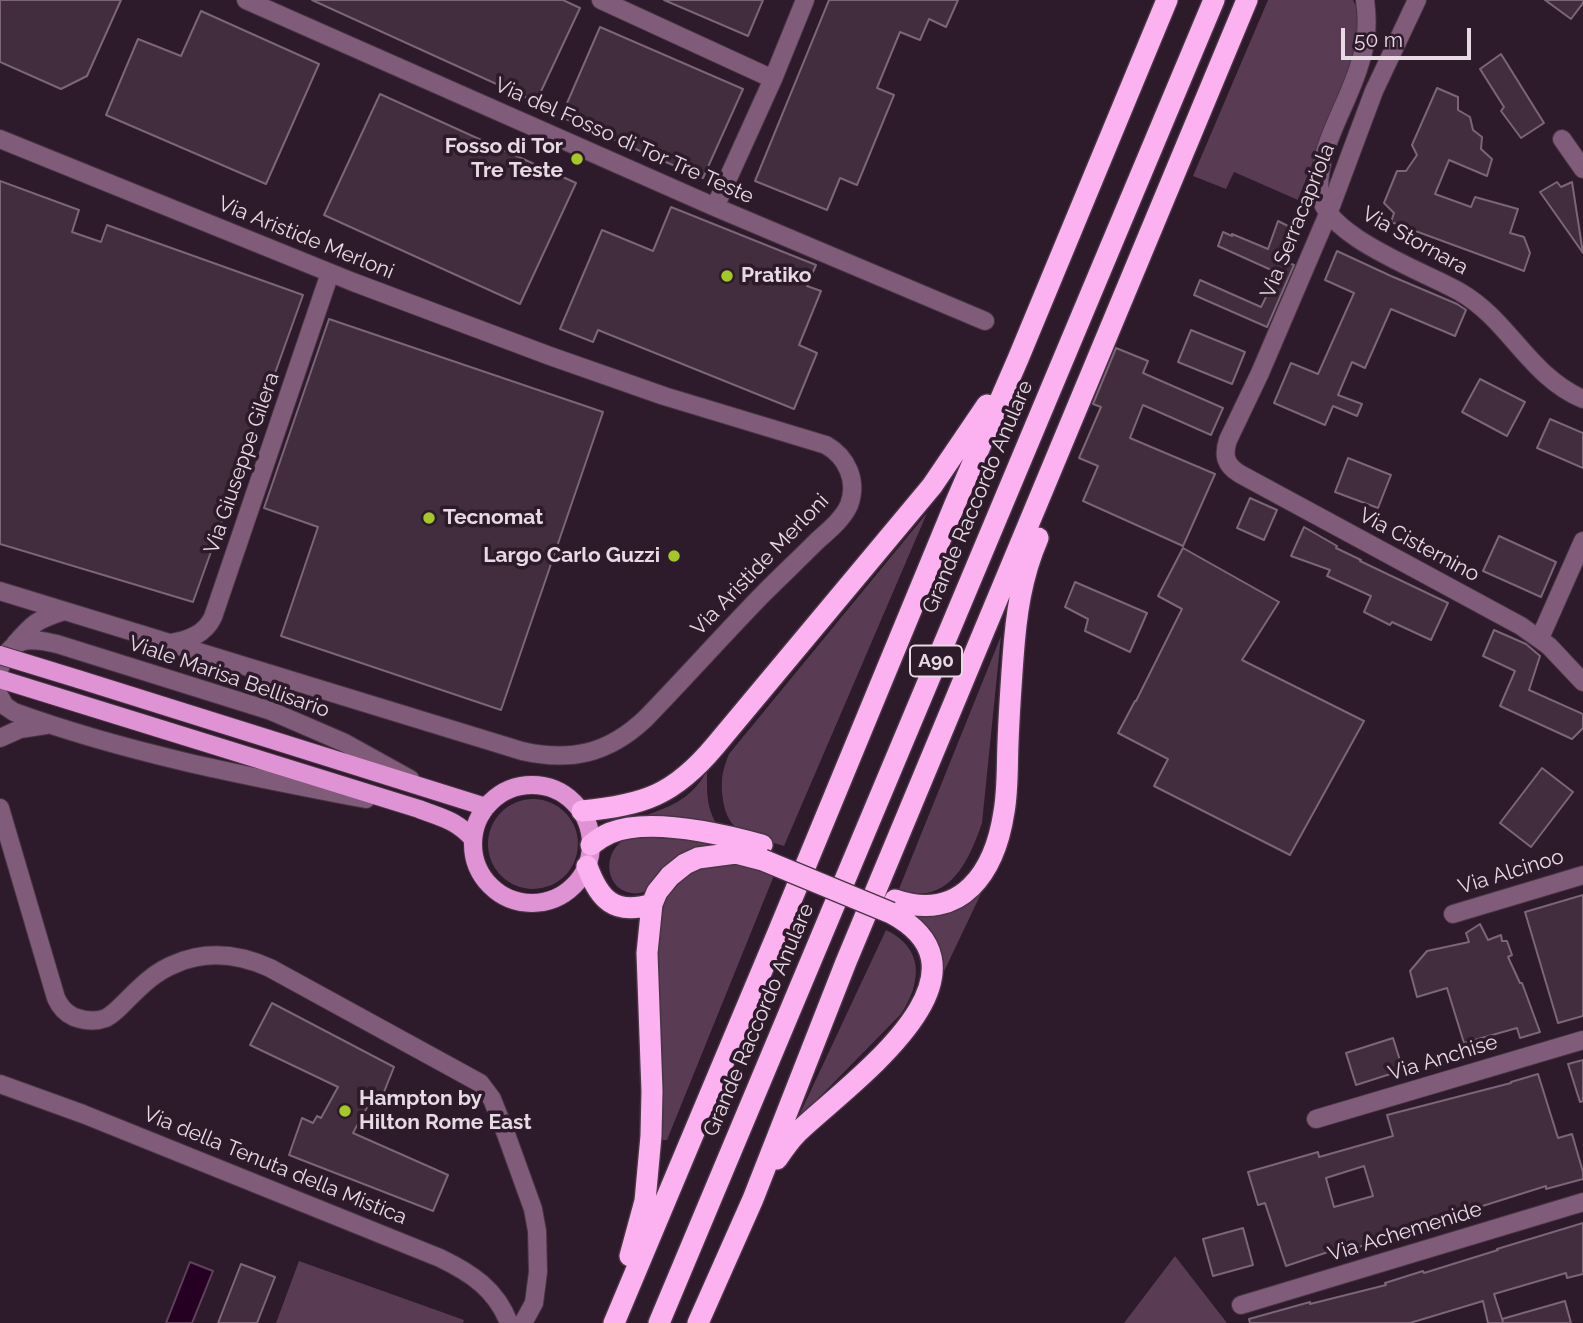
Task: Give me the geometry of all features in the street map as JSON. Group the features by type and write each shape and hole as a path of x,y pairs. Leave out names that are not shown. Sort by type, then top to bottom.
{"highway":[{"name":"Grande Raccordo Anulare","path":"613,1323 1167,0"},
{"name":"Grande Raccordo Anulare","path":"659,1323 1213,0"},
{"path":"698,1323 753,1199 846,962 1247,0"},
{"path":"582,811 620,807 653,796 678,783 702,761 932,486 1018,359"},
{"path":"893,907 939,905 953,900 979,878 994,850 1004,810 1018,606 1026,568 1054,499 1068,429"},
{"path":"591,845 618,830 658,827 732,837 893,907 923,937 930,954 930,984 908,1027 859,1078 795,1135 776,1160 753,1199"},
{"path":"613,1323 645,1201 650,1155 652,1091 647,953 652,904 657,892 670,876 698,858 726,853 767,854"},
{"path":"587,866 600,895 611,903 632,908 652,904"}],"main road":[{"name":"Viale Marisa Bellisario","path":"7,649 78,679 486,807"},
{"path":"0,679 419,809 453,821 473,839"},
{"path":"537,785 554,789 565,794 582,811 589,826 591,845 587,866 578,881 561,896 539,903 516,901 495,890 480,873 475,861 473,839 477,822 486,807 508,789 537,785"}],"street":[{"name":"Via del Fosso di Tor Tre Teste","path":"246,0 715,207 985,321"},
{"path":"601,0 773,79"},
{"path":"715,207 773,79 805,0"},
{"name":"Via Stornara","path":"1365,0 1366,30 1363,54 1325,153 1320,179 1320,197 1328,214 1381,252 1469,297 1496,319 1545,375 1583,399"},
{"name":"Via Serracapriola","path":"1225,459 1228,440 1260,373 1328,214 1374,91 1417,0"},
{"name":"Via Aristide Merloni","path":"0,139 330,273 589,370 826,445 845,461 851,491 848,506 834,525 751,607 639,725 609,745 582,754 554,756 522,751 0,591"},
{"path":"1562,139 1583,169"},
{"name":"Via Giuseppe Gilera","path":"171,643 199,634 213,617 330,273"},
{"name":"Via Cisternino","path":"1225,459 1231,468 1240,474 1540,638 1583,682"},
{"path":"1540,638 1583,541"},
{"path":"0,668 7,649 37,621 64,611"},
{"name":"Viale Marisa Bellisario","path":"7,649 32,639 57,644 271,711 345,743 435,792"},
{"path":"0,696 5,706 14,712 134,750 194,765 419,809"},
{"path":"0,738 20,729 51,724"},
{"path":"0,808 56,998 68,1013 82,1019 103,1019 150,979 176,963 206,956 235,956 270,968 474,1079 487,1091 506,1134 535,1220 539,1250 538,1272 534,1303 523,1323"},
{"name":"Via Alcinoo","path":"1453,914 1583,874"},
{"name":"Via Anchise","path":"1317,1119 1583,1040"},
{"name":"Via della Tenuta della Mistica","path":"0,1084 83,1114 440,1258 471,1274 485,1286 498,1301 509,1323"},
{"name":"Via Achemenide","path":"1241,1305 1583,1202"}],"shaded area":[{"path":"1268,0 1353,0 1356,6 1359,32 1353,58 1298,200 1234,172 1226,189 1193,176"},
{"path":"927,513 784,846 741,831 731,822 723,802 722,778 729,754"},
{"path":"1001,636 982,823 977,838 963,866 943,886 931,892 916,893 899,889"},
{"path":"707,771 709,805 717,825 638,818 678,802"},
{"path":"533,799 550,802 565,812 575,827 578,844 575,861 565,876 550,886 533,889 516,886 501,876 491,861 488,844 491,827 501,812 516,802"},
{"path":"632,837 681,839 713,844 695,850 652,887 642,893 634,893 626,892 616,885 609,864 619,844"},
{"path":"727,860 775,873 667,1140 659,1140 656,947 659,910 672,887 693,870"},
{"path":"986,883 939,982 935,942 926,927 909,913 933,915 957,910 971,901"},
{"path":"886,930 898,937 913,956 916,978 908,1002 901,1014 797,1120"},
{"path":"1175,1256 1227,1323 1124,1323"},
{"path":"299,1261 464,1320 463,1323 276,1323"},
{"path":"190,1262 213,1271 192,1323 166,1323"}],"building":[{"path":"0,0 121,0 87,76 61,89 0,62"},
{"path":"312,0 563,0 580,8 536,102"},
{"path":"664,0 763,0 748,36"},
{"path":"829,0 958,0 946,27 929,19 920,40 900,32 877,88 894,95 857,185 840,178 827,210 755,181"},
{"path":"1545,0 1583,0 1583,3 1571,19"},
{"path":"201,11 319,64 266,184 106,115 138,39 181,56"},
{"path":"600,27 743,89 703,178 561,117"},
{"path":"1501,54 1544,123 1521,138 1501,111 1504,107 1480,69"},
{"path":"1437,88 1458,97 1458,110 1470,117 1473,130 1482,137 1481,149 1492,159 1487,176 1449,160 1435,194 1471,207 1475,197 1518,209 1510,233 1524,237 1530,253 1524,271 1391,222 1394,213 1384,203 1397,171 1406,171 1417,155 1412,145"},
{"path":"380,94 576,183 520,304 324,215"},
{"path":"0,181 79,210 72,232 101,242 107,225 303,295 193,602 0,544"},
{"path":"1557,182 1561,187 1572,182 1583,253 1540,192"},
{"path":"671,207 816,265 807,286 821,291 799,345 817,353 794,409 598,330 593,342 560,329 602,230 653,251"},
{"path":"1278,221 1298,231 1289,263 1294,265 1267,327 1194,295 1200,280 1261,307 1278,273 1218,246 1223,232 1268,249"},
{"path":"1337,251 1466,310 1455,336 1391,309 1365,368 1352,362 1338,395 1362,404 1357,416 1333,406 1325,425 1274,403 1291,363 1318,374 1354,293 1325,280"},
{"name":"Tecnomat","path":"329,319 603,412 501,710 281,636 318,527 264,508"},
{"path":"1191,330 1245,352 1232,384 1178,362"},
{"path":"1116,348 1148,361 1143,373 1223,408 1211,435 1143,405 1130,438 1215,474 1183,546 1083,501 1098,466 1079,458 1101,407 1093,404"},
{"path":"1480,379 1525,402 1507,436 1462,412"},
{"path":"1550,419 1583,433 1583,468 1537,448"},
{"path":"1348,458 1391,475 1378,508 1335,492"},
{"path":"1250,498 1277,510 1264,540 1237,528"},
{"path":"1304,527 1360,561 1448,603 1431,640 1364,612 1371,596 1327,576 1330,570 1291,556"},
{"path":"1499,536 1556,562 1541,597 1483,571"},
{"path":"1183,548 1279,602 1242,660 1364,721 1290,855 1154,786 1168,759 1118,733 1182,609 1158,596"},
{"path":"1075,582 1147,613 1130,652 1085,631 1088,619 1065,607"},
{"path":"1494,630 1526,644 1540,656 1529,690 1583,714 1583,728 1572,739 1500,706 1515,671 1483,656"},
{"path":"1542,768 1573,792 1531,847 1500,823"},
{"path":"1583,895 1583,1016 1558,1023 1525,912"},
{"path":"1480,924 1488,940 1501,935 1502,941 1507,941 1512,955 1508,957 1522,983 1540,1032 1520,1038 1517,1028 1464,1043 1447,988 1417,997 1410,971 1427,951 1469,942 1466,933"},
{"name":"Hampton by Hilton Rome East","path":"272,1003 394,1067 378,1107 370,1102 353,1133 448,1175 433,1211 289,1155 302,1118 313,1123 317,1116 321,1118 338,1087 250,1045"},
{"path":"1393,1038 1403,1070 1356,1085 1346,1053"},
{"path":"1583,1060 1583,1101 1580,1102 1568,1064"},
{"path":"1538,1074 1558,1138 1572,1134 1583,1179 1546,1189 1546,1186 1371,1239 1372,1243 1338,1253 1337,1249 1286,1266 1265,1203 1258,1205 1248,1172 1318,1152 1319,1157 1393,1136 1387,1115","holes":["1364,1166 1373,1196 1334,1207 1326,1178"]},
{"path":"1583,1223 1583,1274 1567,1278 1566,1273 1494,1294 1502,1319 1565,1301 1571,1323 1488,1323 1483,1301 1410,1323 1250,1323 1249,1319 1386,1285 1385,1283 1423,1271 1424,1273"},
{"path":"1243,1228 1253,1265 1213,1276 1203,1239"},
{"path":"241,1264 275,1277 257,1323 218,1323"}],"place":[{"name":"Fosso di Tor Tre Teste","path":"577,159"},
{"name":"Pratiko","path":"727,276"},
{"name":"Tecnomat","path":"429,518"},
{"name":"Largo Carlo Guzzi","path":"674,556"},
{"name":"Hampton by Hilton Rome East","path":"345,1111"}]}
